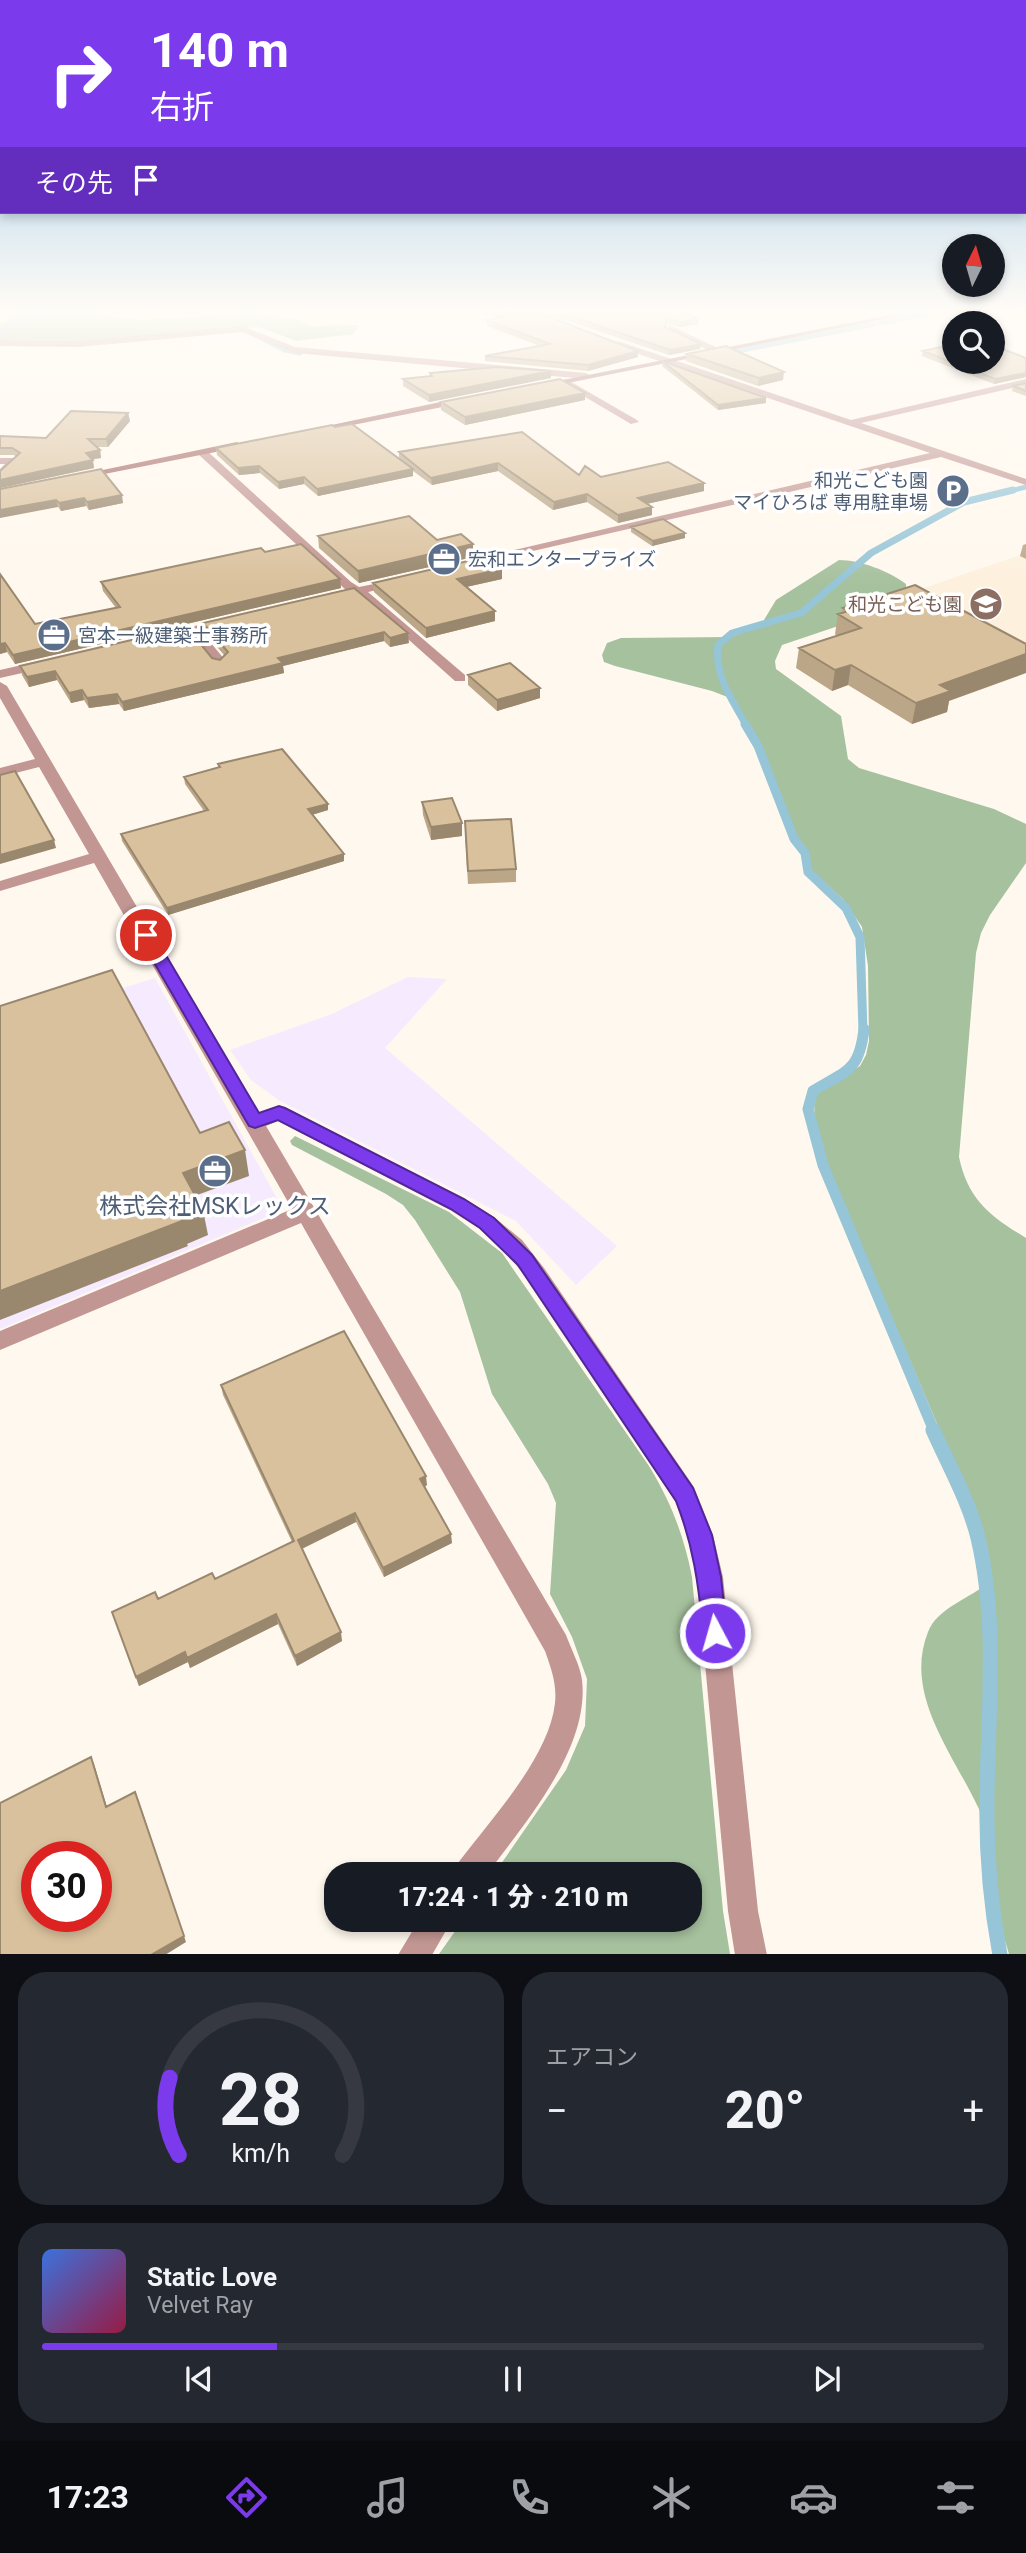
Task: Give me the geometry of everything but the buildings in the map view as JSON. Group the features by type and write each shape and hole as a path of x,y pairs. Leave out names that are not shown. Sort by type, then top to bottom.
{"main road":[{"path":"299,433 443,404"},
{"path":"69,478 250,443"}],"street":[{"path":"603,404 634,422"},
{"path":"798,404 1026,482"},
{"path":"853,422 930,404"},
{"path":"202,452 357,591 460,678"},
{"path":"451,569 943,453"},
{"path":"0,461 14,461 0,475"},
{"path":"321,599 411,578"},
{"path":"158,637 232,620"},
{"path":"192,629 220,663"},
{"path":"0,674 53,662"},
{"path":"0,686 556,1644 569,1681 566,1721 549,1760 477,1862"},
{"path":"0,773 44,761"},
{"path":"0,886 100,856"},
{"path":"255,1122 279,1113 457,1204 505,1239 536,1274 685,1495 700,1535 710,1577 743,1911 751,1954"},
{"path":"0,1341 304,1213"},
{"path":"414,1954 429,1932"}],"shaded area":[{"name":"和光こども園","path":"1026,553 1026,648 947,608 946,599 924,588"},
{"path":"408,977 447,979 385,1048 617,1246 576,1285 516,1221 280,1101 251,1080 230,1050 332,1014"},
{"path":"155,978 279,1202 273,1214 0,1329 0,1027"}],"green space":[{"path":"839,560 865,564 883,571 906,584 906,589 853,621 782,645 775,661 776,669 841,716 848,759 859,768 994,809 1026,824 1026,863 990,915 981,933 976,953 959,1157 968,1185 982,1205 1026,1238 1026,1954 1009,1954 998,1913 990,1838 981,1813 941,1738 923,1686 922,1659 932,1624 947,1610 989,1582 990,1561 984,1534 840,1196 817,1130 814,1103 817,1093 860,1066 866,1055 869,1041 868,966 862,927 843,899 812,871 808,853 798,839 763,751 739,708 730,698 615,666 604,662 602,655 607,643 621,638 731,637 761,625 776,600"},
{"path":"295,1136 449,1212 502,1253 657,1479 676,1520 692,1577 723,1911 730,1954 439,1954 455,1932 702,1932 702,1862 502,1862 566,1770 585,1726 587,1679 572,1637 550,1594 556,1503 548,1484 492,1394 460,1292 415,1220 403,1205 386,1194 292,1145 290,1141"}],"waterway":[{"path":"1006,492 1026,487"},
{"path":"746,725 721,677 718,645 732,633 801,613 871,553 964,502 1013,490"},
{"path":"745,724 758,746 794,839 805,853 808,872 846,908 860,937 863,1031"},
{"path":"864,1029 855,1062 843,1073 813,1091 808,1109 823,1165 934,1431"},
{"path":"933,1430 969,1510 984,1570 990,1634 987,1837 991,1896 1000,1954"}],"place":[{"name":"和光こども園 マイひろば 専用駐車場","path":"953,491"},
{"name":"宏和エンタープライズ","path":"444,559"},
{"name":"和光こども園","path":"986,604"},
{"name":"宮本一級建築士事務所","path":"54,635"},
{"name":"株式会社MSKレックス","path":"215,1171"}],"route":[{"path":"146,935 255,1122 279,1113 324,1135 457,1204 487,1223 525,1260 685,1495 700,1535 710,1577 715,1633"}]}
